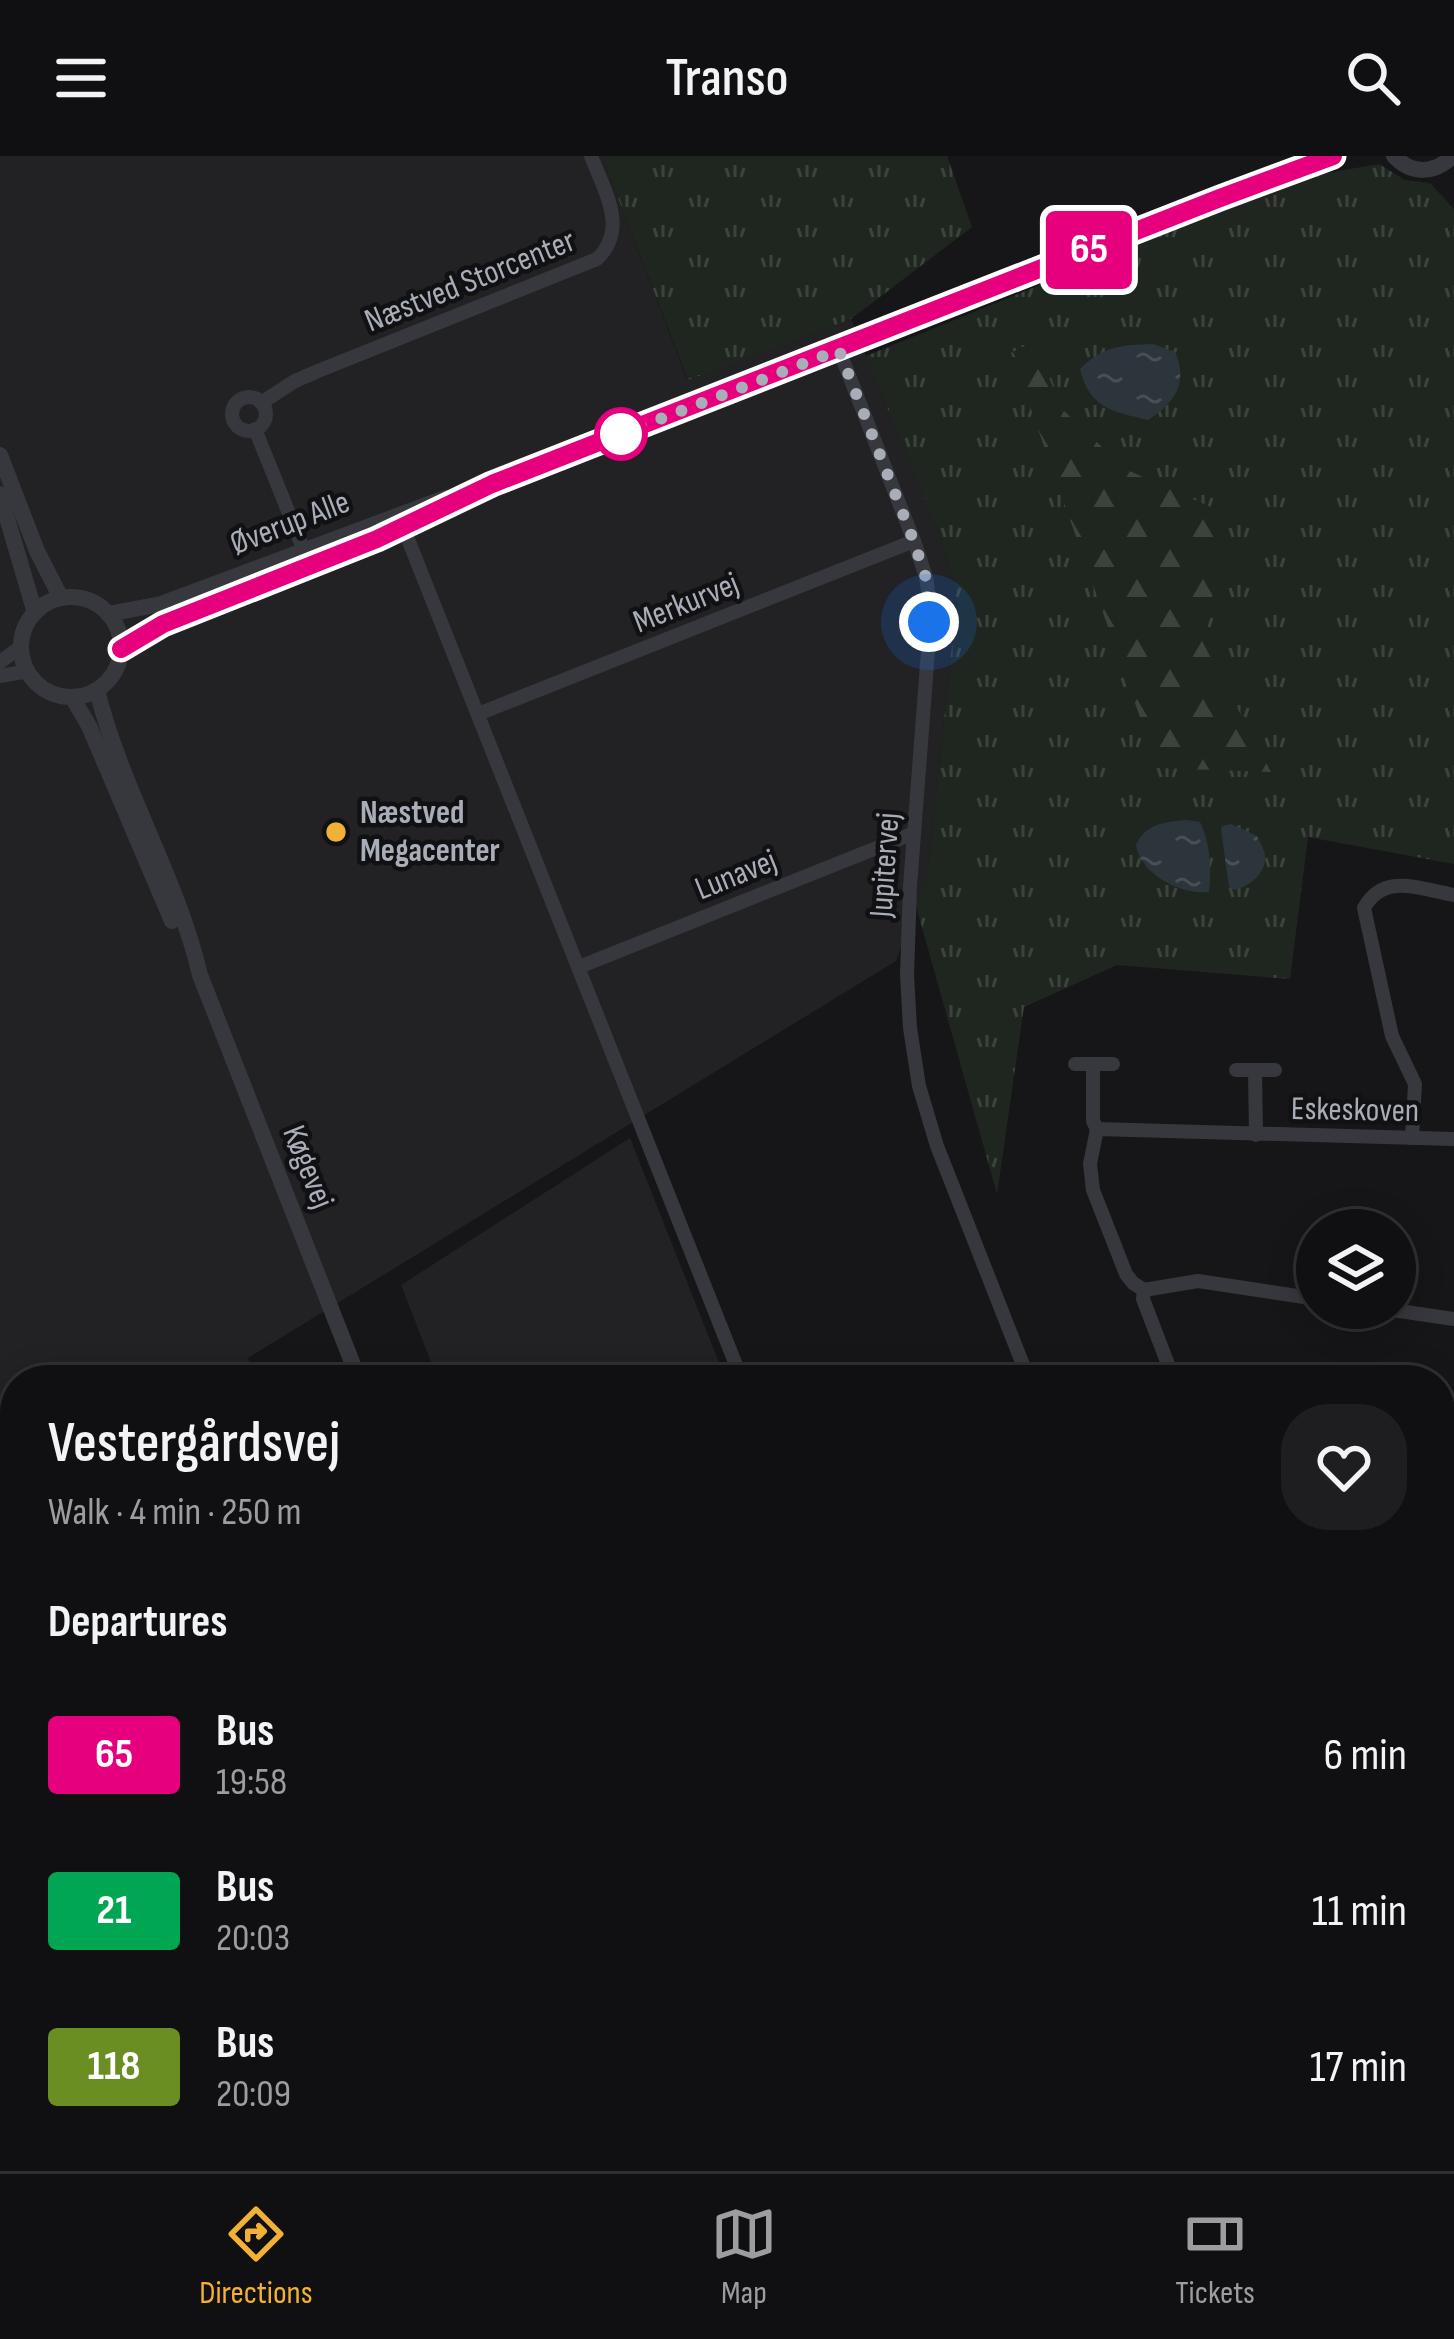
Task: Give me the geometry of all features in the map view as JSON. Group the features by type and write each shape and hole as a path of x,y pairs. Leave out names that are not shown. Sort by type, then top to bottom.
{"street":[{"name":"Næstved Storcenter","path":"262,403 306,376 597,260 612,240 614,220 591,156"},
{"name":"Øverup Alle","path":"108,614 161,604 307,557 1333,156"},
{"path":"1394,156 1422,171 1451,166"},
{"name":"Jupitervej","path":"839,350 914,542 931,611 907,975 919,1086 1023,1365"},
{"path":"247,397 262,403 265,418 255,429 241,428 234,421 237,401 247,397"},
{"path":"255,429 307,557"},
{"path":"0,455 61,598"},
{"path":"0,494 35,613"},
{"path":"401,521 736,1365"},
{"name":"Merkurvej","path":"478,714 914,542"},
{"name":"Øverup Alle","path":"121,649 163,624 307,557"},
{"path":"61,598 87,600 108,614 118,630 121,649 117,668 97,690 72,697 42,687 28,671 22,646 25,628 35,613 61,598"},
{"path":"0,662 22,646"},
{"path":"0,676 28,671"},
{"name":"Køgevej","path":"97,690 200,975 353,1365"},
{"name":"Køgevej","path":"72,697 200,975"},
{"name":"Lunavej","path":"579,967 914,833"},
{"path":"1412,1138 1415,1084 1392,1036 1364,908 1372,893 1388,885 1454,896"},
{"path":"1075,1064 1113,1064"},
{"path":"1093,1065 1097,1129 1090,1164 1094,1190 1133,1283 1144,1289 1198,1281 1296,1296"},
{"name":"Eskeskoven","path":"1237,1070 1275,1070"},
{"name":"Eskeskoven","path":"1255,1070 1256,1135"},
{"name":"Eskeskoven","path":"1097,1129 1454,1139"},
{"path":"1144,1289 1143,1299 1168,1365"},
{"path":"1416,1313 1454,1319"}],"shaded area":[{"path":"0,156 602,156 687,379 851,319 943,544 957,599 927,879 896,961 248,1358 251,1365 0,1365"},
{"path":"630,1138 720,1365 432,1365 401,1285"}],"green space":[{"path":"602,156 947,156 972,227 851,319 688,380"},
{"path":"1379,164 1405,180 1430,183 1454,209 1454,864 1308,837 1290,979 1117,965 1024,1007 997,1194 916,906 927,879 957,599 943,544 866,356 1304,177"},
{"path":"1034,341 1062,409 1125,469 1231,516 1202,641 1271,772 1158,768 1011,353"}],"water":[{"path":"1153,344 1175,352 1179,363 1179,383 1165,407 1148,420 1096,400 1080,369 1114,348"},
{"path":"1200,822 1206,838 1209,892 1164,881 1139,856 1136,845 1151,828"},
{"path":"1231,824 1257,836 1265,855 1256,878 1234,890 1229,887 1221,829"}],"bus line":[{"name":"65","path":"121,649 163,624 377,539 492,484 1333,156"}],"place":[{"name":"Næstved Megacenter","path":"336,832"}],"route":[{"path":"621,434 839,350 926,578 929,622"}]}
